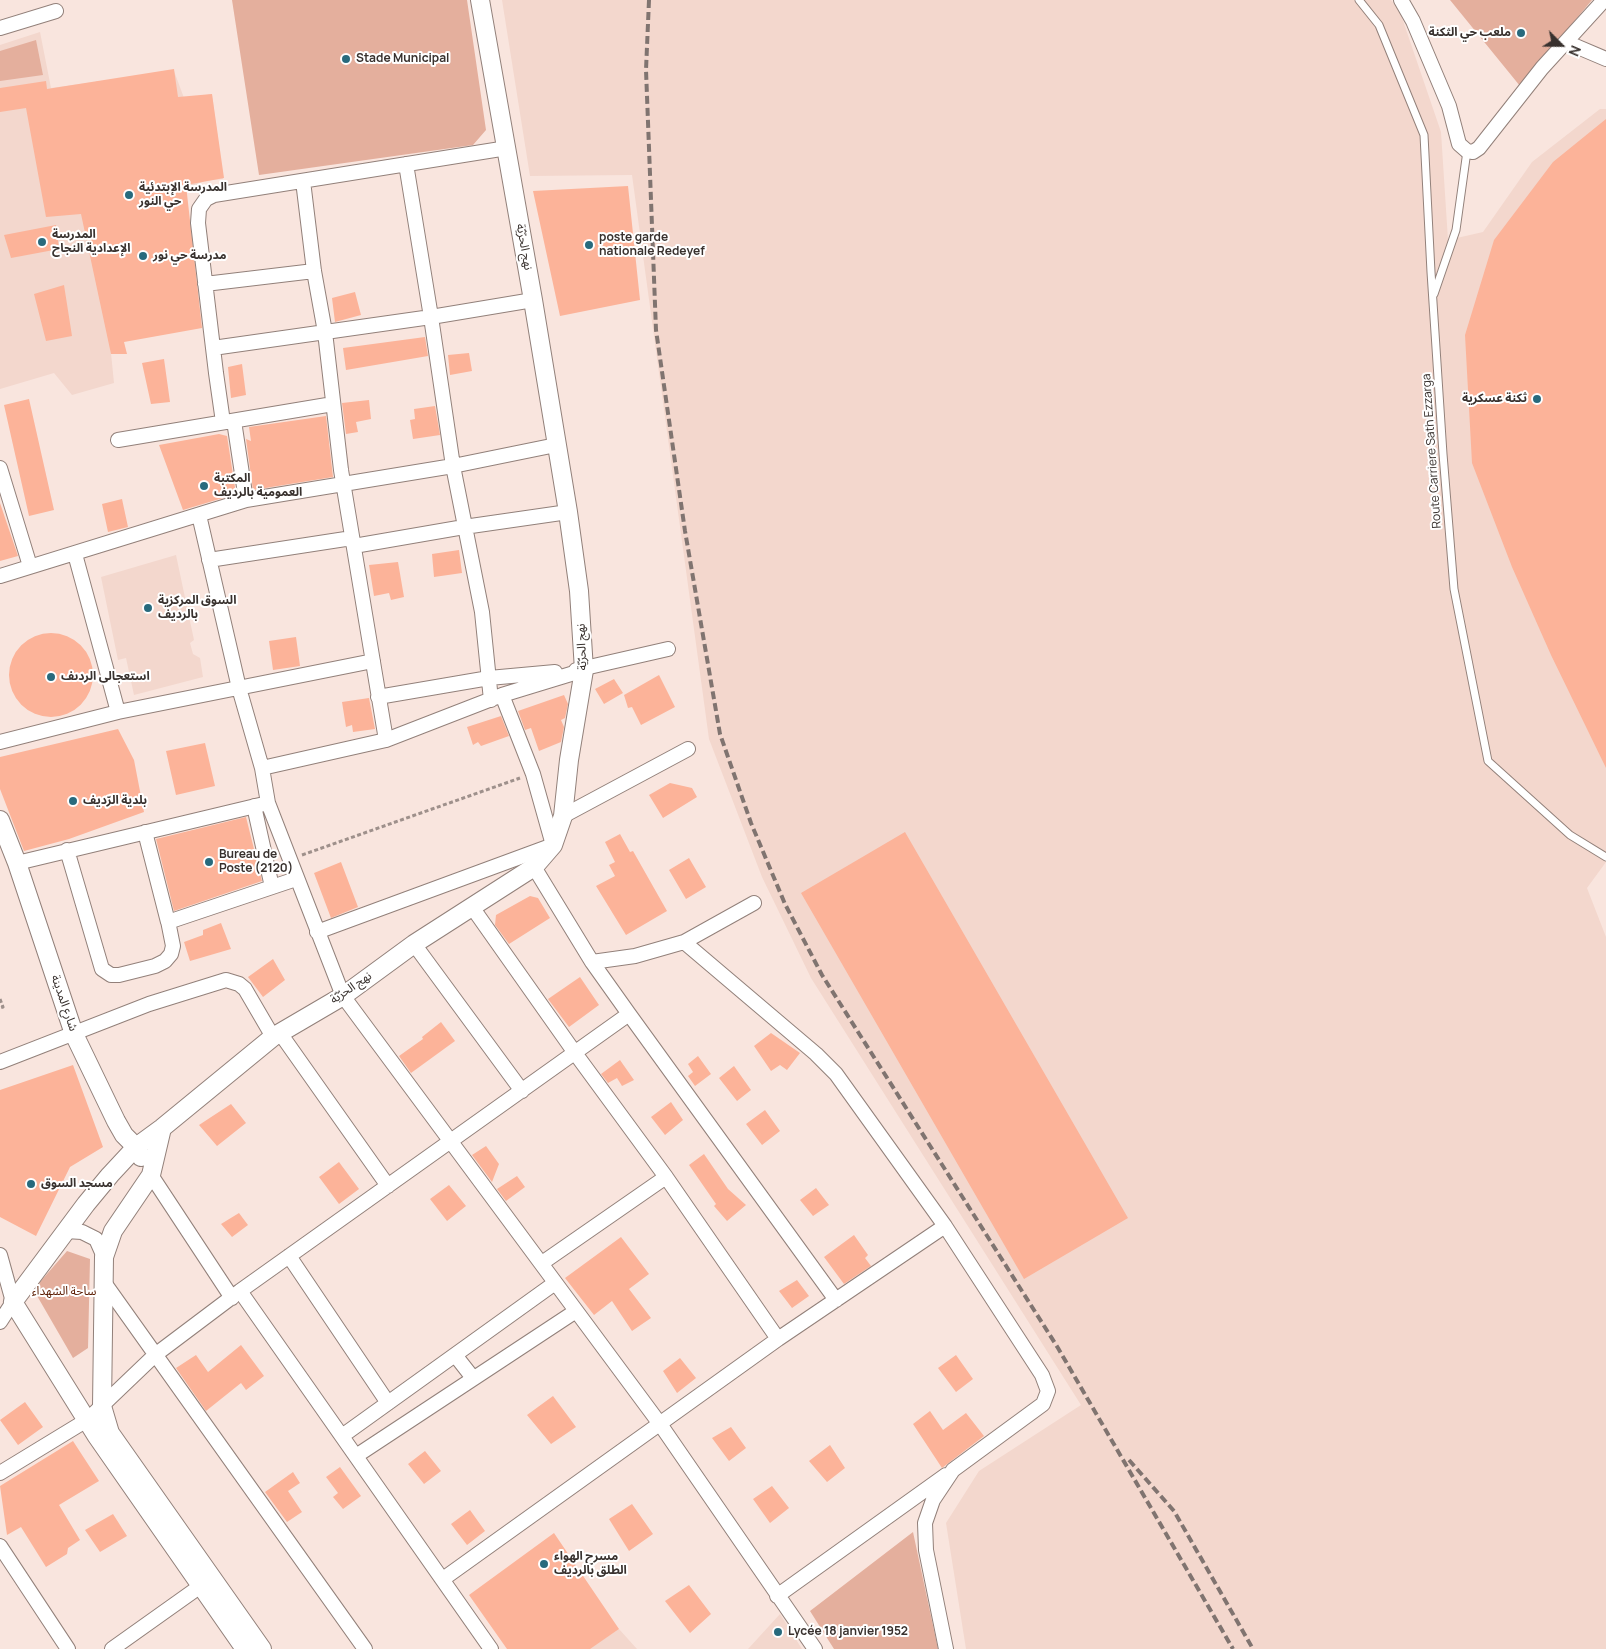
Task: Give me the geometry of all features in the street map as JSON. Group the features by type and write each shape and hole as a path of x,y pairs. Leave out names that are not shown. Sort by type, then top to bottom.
{"street":[{"name":"نهج الحرّيّة","path":"13,1302 110,1175 136,1147 276,1035 343,996 414,944 534,867 553,845 563,816 569,760 584,670 579,590 568,512 508,148 480,0"},
{"path":"1402,0 1413,21 1449,106 1459,144 1467,151 1473,152 1479,148 1542,68 1604,0"},
{"path":"0,28 56,12"},
{"path":"1566,42 1606,59"},
{"path":"246,500 213,348 198,223 198,214 202,204 214,195 508,148"},
{"path":"317,932 553,845 533,774 489,678 482,612 453,466 406,164"},
{"path":"303,181 314,271 325,332 344,484 386,740"},
{"path":"205,284 314,271"},
{"path":"213,348 431,317 533,300"},
{"path":"118,440 333,404"},
{"path":"0,576 246,500 453,466 556,445"},
{"path":"0,468 30,566"},
{"path":"209,560 568,512"},
{"path":"199,515 239,688 262,768 261,804 272,887"},
{"path":"75,554 118,712"},
{"path":"262,768 386,740 497,697 584,670 668,649"},
{"path":"0,742 118,712 373,661"},
{"path":"378,697 489,678 584,670"},
{"path":"563,816 688,749"},
{"path":"17,863 261,804"},
{"path":"261,804 290,859 296,879 343,996 660,1424 815,1649"},
{"name":"شارع المدينة","path":"0,820 17,863 74,1034 124,1136 136,1147 151,1174"},
{"path":"67,850 102,969 111,975 119,975 155,966 165,961 174,946 145,832"},
{"path":"534,867 592,962 836,1300"},
{"path":"168,921 296,879"},
{"path":"592,962 635,956 684,942 754,903"},
{"path":"472,907 575,1053 666,1177 778,1339"},
{"path":"684,942 816,1054 836,1074 945,1226 1042,1374 1048,1391 1043,1404 777,1596"},
{"path":"414,944 522,1091"},
{"path":"0,1062 149,1004 226,980 240,984 388,1186"},
{"path":"0,1473 87,1420 155,1354 289,1256 629,1014"},
{"path":"162,1128 151,1174 113,1231 104,1257 102,1406 110,1433 207,1582 245,1649"},
{"path":"151,1174 236,1295 342,1436 491,1649"},
{"path":"542,1263 666,1177"},
{"path":"443,1579 778,1339 945,1226"},
{"path":"66,1231 82,1232 96,1239 104,1257"},
{"path":"0,1254 13,1302 87,1420 207,1582 262,1649"},
{"path":"289,1256 388,1402"},
{"path":"104,1281 365,1649"},
{"path":"342,1436 555,1283"},
{"path":"0,1322 13,1302"},
{"path":"356,1456 576,1311"},
{"path":"455,1355 473,1378"},
{"path":"946,1649 926,1550 925,1523 933,1500 953,1470"},
{"path":"0,1546 68,1649"},
{"path":"112,1649 207,1582"}],"lane":[{"name":"Route Carriere Sath Ezzarga","path":"1359,0 1379,25 1424,135 1432,299 1454,589 1488,761 1570,836 1606,857"},
{"path":"1432,299 1456,230 1467,151"}],"path":[{"path":"290,859 533,774"},
{"path":"0,999 3,1007 0,1008"}],"shaded area":[{"path":"502,0 1391,0 1399,9 1441,132 1448,240 1483,232 1532,162 1600,109 1606,109 1606,862 1587,888 1606,937 1606,1649 966,1649 946,1523 979,1471 1081,1405 811,978 762,877 709,739 632,175 530,176"},
{"path":"40,32 51,88 174,71 184,98 212,94 223,179 204,181 185,192 196,264 176,268 108,323 114,383 72,395 54,373 0,389 0,45"},
{"name":"السوق المركزية بالرديف","path":"176,555 194,640 190,643 193,654 200,658 203,677 134,695 126,658 118,660 101,577"},
{"name":"Lycée 18 janvier 1952","path":"780,1614 802,1649 748,1649"},
{"path":"619,1629 637,1649 588,1649"}],"green space":[{"path":"232,0 467,0 486,130 473,145 259,175"},
{"name":"ملعب حي الثكنة","path":"1450,0 1592,0 1520,86"},
{"path":"36,40 43,75 0,81 0,51"},
{"name":"ساحة الشهداء","path":"67,1251 90,1259 88,1348 73,1358 36,1294 40,1282"},
{"path":"913,1532 938,1649 834,1649 810,1611"}],"building":[{"name":"المدرسة الإبتدئية حي النور","path":"174,69 178,97 212,94 224,178 186,185 202,328 124,342 127,354 111,354 81,214 46,217 26,108 0,112 0,88 46,81 47,89"},
{"name":"ثكنة عسكرية","path":"1606,119 1606,768 1551,655 1512,567 1472,463 1465,335 1494,240 1553,162"},
{"name":"poste garde nationale Redeyef","path":"628,186 640,300 560,316 533,191"},
{"path":"56,225 59,249 11,258 4,235"},
{"path":"64,285 72,336 46,341 34,294"},
{"path":"355,292 361,315 335,322 332,298"},
{"path":"425,337 428,356 346,370 343,348"},
{"path":"469,353 472,371 450,375 448,355"},
{"path":"164,359 170,402 151,404 142,363"},
{"path":"242,364 246,395 231,398 228,367"},
{"path":"29,399 54,510 29,516 4,405"},
{"path":"369,400 371,419 356,422 358,432 346,434 342,403"},
{"path":"435,406 440,435 413,439 410,420 415,419 414,409"},
{"path":"326,416 333,477 253,490 246,439 251,441 249,427"},
{"name":"المكتبة العمومية بالرديف","path":"219,434 227,436 236,494 183,510 159,445"},
{"path":"122,499 128,527 108,532 102,504"},
{"path":"0,503 18,556 0,561"},
{"path":"459,550 462,573 434,577 432,554"},
{"path":"398,562 404,597 391,600 389,593 374,596 369,565"},
{"name":"استعجالى الردىف","path":"43,633 59,633 75,640 86,651 93,667 90,691 81,705 75,710 59,717 43,717 27,710 16,699 9,683 9,667 16,651 27,640"},
{"path":"296,637 300,666 273,670 269,641"},
{"path":"659,675 675,707 641,725 632,707 628,708 624,695"},
{"path":"614,679 623,693 604,704 595,689"},
{"path":"564,695 568,704 565,718 561,720 564,727 561,742 539,751 531,728 525,730 518,711"},
{"path":"369,698 375,729 353,732 352,725 346,727 342,702"},
{"path":"501,716 509,736 481,746 478,742 473,745 467,727"},
{"name":"بلدية الرّديف","path":"118,729 134,760 144,812 69,839 24,851 0,789 0,757"},
{"path":"205,743 215,786 176,795 166,751"},
{"path":"670,783 692,788 697,797 663,818 649,795"},
{"name":"Bureau de Poste (2120)","path":"246,817 262,881 174,911 156,839"},
{"path":"905,832 1128,1218 1024,1279 801,893"},
{"path":"620,834 630,852 633,851 667,911 626,935 596,886 615,876 609,865 615,862 605,842"},
{"path":"689,858 706,887 686,899 669,870"},
{"path":"341,862 358,907 331,918 314,873"},
{"path":"530,896 538,898 550,918 509,944 495,925 496,915"},
{"path":"221,923 231,949 190,961 184,942 203,935 203,930"},
{"path":"273,959 285,980 263,997 248,977"},
{"path":"580,977 599,1005 569,1027 548,999"},
{"path":"441,1022 455,1041 411,1073 399,1056 423,1039 422,1037"},
{"path":"771,1033 800,1053 787,1070 780,1065 771,1071 754,1046"},
{"path":"698,1056 711,1074 695,1086 688,1076 693,1072 688,1064"},
{"path":"620,1060 634,1080 622,1086 617,1078 608,1083 601,1074"},
{"name":"مسجد السوق","path":"73,1065 103,1147 70,1167 36,1236 0,1217 0,1090"},
{"path":"734,1066 751,1090 737,1101 719,1078"},
{"path":"671,1102 683,1120 665,1135 651,1117"},
{"path":"231,1104 246,1123 217,1146 199,1125"},
{"path":"765,1110 780,1131 762,1145 746,1124"},
{"path":"486,1146 499,1164 492,1182 472,1155"},
{"path":"704,1154 728,1189 746,1205 727,1221 714,1206 716,1204 689,1165"},
{"path":"339,1162 359,1189 339,1204 319,1177"},
{"path":"517,1176 525,1187 506,1201 497,1189"},
{"path":"449,1185 466,1206 447,1221 430,1199"},
{"path":"816,1188 829,1205 813,1216 800,1200"},
{"path":"239,1213 248,1225 232,1237 221,1224"},
{"path":"854,1235 868,1255 865,1258 871,1266 844,1284 824,1257"},
{"path":"621,1237 649,1274 629,1289 651,1318 632,1331 612,1301 594,1315 565,1278"},
{"path":"797,1280 809,1296 792,1308 779,1291"},
{"path":"241,1345 264,1376 246,1390 241,1383 206,1411 176,1368 196,1355 208,1372"},
{"path":"956,1355 973,1379 956,1392 938,1368"},
{"path":"680,1358 696,1378 677,1393 663,1371"},
{"path":"553,1396 576,1427 551,1444 527,1415"},
{"path":"25,1402 43,1427 18,1445 0,1420"},
{"path":"930,1411 943,1430 966,1413 984,1436 942,1468 913,1424"},
{"path":"731,1427 746,1448 729,1461 712,1438"},
{"path":"73,1441 99,1481 59,1505 80,1540 68,1548 67,1554 46,1567 21,1527 7,1535 0,1486"},
{"path":"830,1445 845,1468 827,1482 809,1461"},
{"path":"425,1451 441,1471 424,1484 408,1464"},
{"path":"340,1467 361,1496 343,1509 333,1497 338,1493 326,1477"},
{"path":"293,1472 300,1483 288,1491 302,1512 287,1522 265,1492"},
{"path":"772,1486 789,1508 770,1523 753,1499"},
{"path":"632,1504 653,1534 629,1551 609,1519"},
{"path":"470,1510 485,1531 467,1545 451,1524"},
{"path":"113,1514 127,1536 100,1552 85,1530"},
{"name":"مسرح الهواء الطلق بالرديف","path":"554,1533 619,1629 590,1649 507,1649 469,1595"},
{"path":"689,1585 711,1614 690,1633 665,1601"}],"railway":[{"path":"649,0 646,70 656,330 685,531 720,734 751,823 785,904 822,975 1058,1348 1233,1649"},
{"path":"1129,1460 1174,1511 1253,1649"}],"place":[{"name":"ملعب حي الثكنة","path":"1521,33"},
{"name":"Stade Municipal","path":"346,59"},
{"name":"المدرسة الإبتدئية حي النور","path":"129,195"},
{"name":"المدرسة الإعدادية النجاح","path":"42,242"},
{"name":"poste garde nationale Redeyef","path":"589,245"},
{"name":"مدرسة حي نور","path":"143,256"},
{"name":"ثكنة عسكرية","path":"1537,399"},
{"name":"المكتبة العمومية بالرديف","path":"204,486"},
{"name":"السوق المركزية بالرديف","path":"148,608"},
{"name":"استعجالى الردىف","path":"51,677"},
{"name":"بلدية الرّديف","path":"73,801"},
{"name":"Bureau de Poste (2120)","path":"209,862"},
{"name":"مسجد السوق","path":"31,1184"},
{"name":"مسرح الهواء الطلق بالرديف","path":"544,1564"},
{"name":"Lycée 18 janvier 1952","path":"778,1632"}]}
